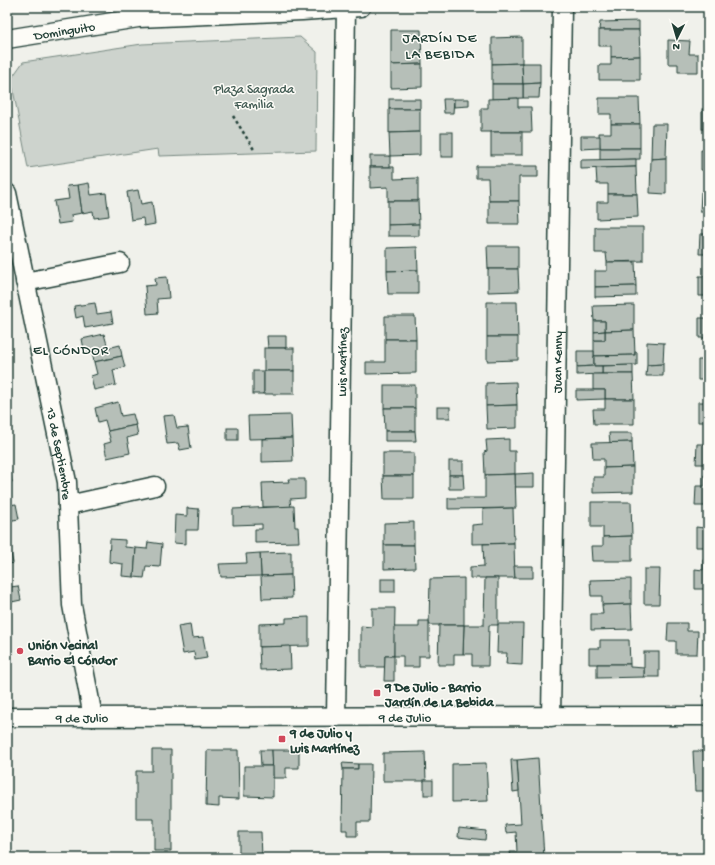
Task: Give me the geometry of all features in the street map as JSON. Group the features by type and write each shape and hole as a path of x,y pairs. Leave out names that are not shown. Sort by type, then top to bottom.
{"street":[{"name":"Dominguito","path":"7,39 138,18 351,7"},
{"name":"Luis Martínez","path":"336,717 351,7"},
{"name":"Juan Kenny","path":"551,717 562,7"},
{"name":"13 de Septiembre","path":"7,193 67,482 72,605 93,717"},
{"path":"25,282 120,263"},
{"path":"68,504 155,486"},
{"name":"9 de Julio","path":"7,717 708,716"}],"path":[{"path":"233,116 255,151"}],"green space":[{"name":"Plaza Sagrada Familia","path":"300,37 317,52 316,151 159,156 158,149 28,168 11,79 23,62 142,44"}],"building":[{"path":"639,21 639,30 599,30 600,22"},
{"path":"391,30 421,30 422,64 391,65"},
{"path":"599,30 639,30 640,56 611,57 611,46 599,46"},
{"path":"522,37 522,63 492,64 492,38"},
{"path":"668,40 690,41 689,54 698,54 698,72 678,72 678,64 668,64"},
{"path":"640,56 640,80 599,80 599,65 611,65 611,57"},
{"path":"522,63 523,84 492,84 492,64"},
{"path":"522,63 540,63 540,83 523,84"},
{"path":"422,64 422,87 391,88 391,65"},
{"path":"540,83 539,98 523,98 523,84"},
{"path":"492,84 523,84 523,98 492,99"},
{"path":"518,98 518,107 531,107 532,132 481,132 481,108 488,108 488,99"},
{"path":"599,98 639,98 640,124 611,124 611,114 599,114"},
{"path":"389,99 420,99 420,109 389,109"},
{"path":"443,99 454,99 453,113 444,113"},
{"path":"454,99 469,99 469,106 454,107"},
{"path":"389,109 420,109 420,132 389,133"},
{"path":"702,109 708,109 708,129 702,129"},
{"path":"611,124 640,124 640,148 600,148 599,133 611,133"},
{"path":"652,124 667,124 666,158 651,159"},
{"path":"420,132 420,155 390,156 389,133"},
{"path":"441,132 453,132 453,157 441,157"},
{"path":"491,132 522,132 522,155 491,155"},
{"path":"581,136 600,136 600,148 581,149"},
{"path":"600,148 640,148 640,159 600,160"},
{"path":"701,150 708,151 708,170 701,170"},
{"path":"370,156 390,156 390,167 370,167"},
{"path":"666,158 666,194 650,193 651,159"},
{"path":"636,159 636,167 581,169 581,160"},
{"path":"476,166 538,166 538,177 519,177 519,201 489,201 488,178 476,178"},
{"path":"370,167 394,167 394,179 418,178 418,201 388,201 388,187 370,188"},
{"path":"636,167 637,194 608,194 608,184 597,184 596,168"},
{"path":"89,183 91,195 106,193 109,216 94,218 93,211 82,213 78,185"},
{"path":"78,185 82,213 71,215 72,222 58,224 54,201 69,199 67,186"},
{"path":"138,190 141,204 152,202 155,224 144,226 143,218 131,220 127,192"},
{"path":"701,192 708,193 708,212 700,212"},
{"path":"608,194 637,194 638,217 597,219 597,202 608,202"},
{"path":"388,201 418,201 419,224 388,225"},
{"path":"489,201 519,201 520,224 489,224"},
{"path":"419,224 419,236 388,236 388,225"},
{"path":"595,227 643,227 643,261 607,262 606,253 595,253"},
{"path":"700,234 708,234 708,254 699,254"},
{"path":"487,246 518,246 518,269 488,269"},
{"path":"417,247 418,270 387,271 387,248"},
{"path":"607,262 635,262 636,286 595,287 595,271 607,271"},
{"path":"707,266 708,296 699,296 699,276 707,276"},
{"path":"488,269 518,269 519,291 488,292"},
{"path":"418,270 418,294 388,294 387,271"},
{"path":"167,277 169,298 157,299 158,313 147,314 145,286 156,285 155,278"},
{"path":"636,286 636,296 595,297 595,287"},
{"path":"487,302 517,302 518,337 487,337"},
{"path":"95,303 97,314 111,312 113,323 85,328 83,316 76,318 74,306"},
{"path":"634,305 634,330 605,331 605,321 594,321 593,306"},
{"path":"707,308 708,338 699,338 699,318 707,318"},
{"path":"385,316 415,316 416,339 385,339"},
{"path":"594,321 605,321 605,331 594,332"},
{"path":"634,330 635,355 594,356 594,340 605,340 605,331"},
{"path":"605,331 605,340 594,340 594,332"},
{"path":"104,334 108,348 120,345 122,356 94,362 92,352 85,354 82,339"},
{"path":"267,336 286,336 286,348 268,348"},
{"path":"487,337 518,337 518,360 487,361"},
{"path":"385,339 416,339 416,373 366,374 366,362 385,362"},
{"path":"647,342 664,343 663,364 647,365"},
{"path":"264,348 294,348 294,371 264,371"},
{"path":"706,349 708,350 708,380 698,380 698,360 706,360"},
{"path":"577,351 594,351 594,366 577,367"},
{"path":"635,352 637,352 637,365 594,366 594,356 635,355"},
{"path":"122,356 125,367 113,370 116,385 94,390 91,376 97,374 94,362"},
{"path":"663,364 663,376 646,376 647,365"},
{"path":"633,365 633,374 602,374 602,366"},
{"path":"602,366 602,374 577,375 577,367"},
{"path":"253,371 264,371 264,394 253,394"},
{"path":"264,371 294,371 294,394 264,394"},
{"path":"593,374 633,374 634,399 605,399 605,390 593,390"},
{"path":"516,382 517,405 486,406 486,383"},
{"path":"384,385 415,385 415,408 384,408"},
{"path":"576,390 605,390 605,399 576,400"},
{"path":"706,392 708,392 708,422 698,422 698,402 706,402"},
{"path":"605,399 634,399 634,424 594,424 593,409 605,409"},
{"path":"118,402 121,416 133,414 136,425 108,431 105,420 98,422 95,408"},
{"path":"517,405 517,428 487,429 486,406"},
{"path":"437,407 450,407 450,418 437,418"},
{"path":"384,408 415,408 415,431 385,431"},
{"path":"174,415 177,428 188,427 191,448 180,450 178,443 167,444 163,416"},
{"path":"291,415 292,438 249,439 248,416"},
{"path":"136,425 138,435 127,438 130,453 107,458 104,444 111,442 108,431"},
{"path":"227,428 238,428 238,440 227,440"},
{"path":"385,431 415,431 416,441 385,441"},
{"path":"609,433 632,433 632,442 610,443"},
{"path":"705,433 708,433 708,464 696,464 697,444 705,444"},
{"path":"292,438 293,461 262,462 262,439"},
{"path":"509,439 509,451 515,451 515,474 485,475 484,452 487,451 486,440"},
{"path":"632,442 633,467 604,468 604,459 593,459 592,443"},
{"path":"383,453 414,453 414,476 383,476"},
{"path":"449,461 463,461 463,475 449,475"},
{"path":"633,467 633,492 593,493 593,477 604,477 604,468"},
{"path":"7,468 9,468 12,482 7,483"},
{"path":"534,473 534,487 515,487 515,474"},
{"path":"515,474 516,508 448,509 448,498 485,498 485,475"},
{"path":"449,475 463,475 464,489 449,489"},
{"path":"704,475 708,475 708,506 695,506 696,486 704,486"},
{"path":"383,476 414,476 414,499 384,499"},
{"path":"288,479 305,479 305,498 290,499 291,507 263,507 262,483 289,482"},
{"path":"7,495 9,505 16,504 19,519 7,521"},
{"path":"591,502 631,502 632,536 603,537 603,527 591,527"},
{"path":"294,506 295,527 298,527 299,542 255,543 255,529 262,529 262,524 233,525 233,509"},
{"path":"187,508 199,509 198,530 186,530 186,544 174,543 175,515 187,516"},
{"path":"513,508 514,543 472,544 472,525 483,524 483,509"},
{"path":"704,517 708,517 708,547 696,547 696,527 704,528"},
{"path":"414,522 414,545 384,545 384,523"},
{"path":"632,536 632,561 592,561 591,546 603,546 603,537"},
{"path":"110,539 125,540 125,547 136,548 134,577 122,576 123,564 109,562"},
{"path":"148,542 162,544 160,567 146,566 144,578 134,577 136,548 147,549"},
{"path":"514,543 515,578 470,578 470,567 484,566 483,544"},
{"path":"384,545 414,545 415,568 384,569"},
{"path":"10,549 13,563 7,565 7,550"},
{"path":"291,552 291,575 261,576 260,553"},
{"path":"260,553 261,576 221,577 219,564 247,563 246,554"},
{"path":"703,559 708,559 708,589 695,589 695,569 703,570"},
{"path":"514,566 533,566 533,578 515,578"},
{"path":"644,569 660,569 659,604 644,604"},
{"path":"291,575 292,598 262,599 261,576"},
{"path":"7,577 10,587 18,586 21,600 7,603"},
{"path":"464,578 464,625 429,625 430,579"},
{"path":"485,578 498,578 498,625 489,625 488,666 472,666 472,654 463,654 464,625 484,625"},
{"path":"381,579 395,579 395,592 381,592"},
{"path":"631,579 631,604 602,605 602,596 591,596 590,580"},
{"path":"631,604 632,629 591,630 591,614 603,614 602,605"},
{"path":"372,608 395,608 394,656 385,656 385,667 361,667 361,626 372,627"},
{"path":"309,617 309,646 259,647 259,624 286,623 286,618"},
{"path":"419,621 429,621 429,656 419,656 419,667 403,667 403,656 394,656 394,627 419,627"},
{"path":"668,623 687,623 687,631 698,631 697,654 676,654 676,641 667,641"},
{"path":"706,623 708,623 708,641 706,641"},
{"path":"190,624 192,638 203,637 207,658 195,660 194,652 183,654 178,626"},
{"path":"498,624 523,624 522,665 506,664 507,653 497,653"},
{"path":"439,625 464,625 463,654 454,654 454,665 438,665"},
{"path":"600,640 629,640 630,664 589,664 589,648 600,648"},
{"path":"290,646 291,669 260,670 259,647"},
{"path":"644,652 659,652 659,677 644,677"},
{"path":"385,656 394,656 394,681 384,681"},
{"path":"597,664 630,664 630,667 644,668 644,677 597,678"},
{"path":"152,750 171,750 171,851 154,851 154,819 136,819 136,771 152,771"},
{"path":"207,750 238,750 239,799 219,798 219,807 206,806"},
{"path":"260,750 272,750 273,766 261,766"},
{"path":"272,750 299,750 299,768 286,768 286,778 273,778"},
{"path":"693,751 708,751 708,791 695,791"},
{"path":"425,752 426,781 383,781 383,753"},
{"path":"538,758 544,858 518,858 518,856 511,857 510,852 517,852 516,832 506,833 505,825 521,824 517,760"},
{"path":"511,760 517,760 519,791 513,792"},
{"path":"342,763 358,764 358,769 343,769"},
{"path":"486,763 488,801 452,802 452,764"},
{"path":"358,764 371,764 370,822 357,822 357,836 347,836 347,830 342,830 343,769 358,769"},
{"path":"244,766 273,766 273,797 244,796"},
{"path":"424,780 433,780 433,795 424,795"},
{"path":"459,828 486,831 485,840 458,837"},
{"path":"239,832 261,832 262,858 239,858"}],"place":[{"name":"Unión Vecinal Barrio El Cóndor","path":"20,651"},
{"name":"9 De Julio - Barrio Jardín de La Bebida","path":"377,693"},
{"name":"9 de Julio y Luis Martínez","path":"282,739"}],"district":[{"name":"JARDÍN DE LA BEBIDA","path":"440,46"},
{"name":"EL CÓNDOR","path":"71,349"}]}
